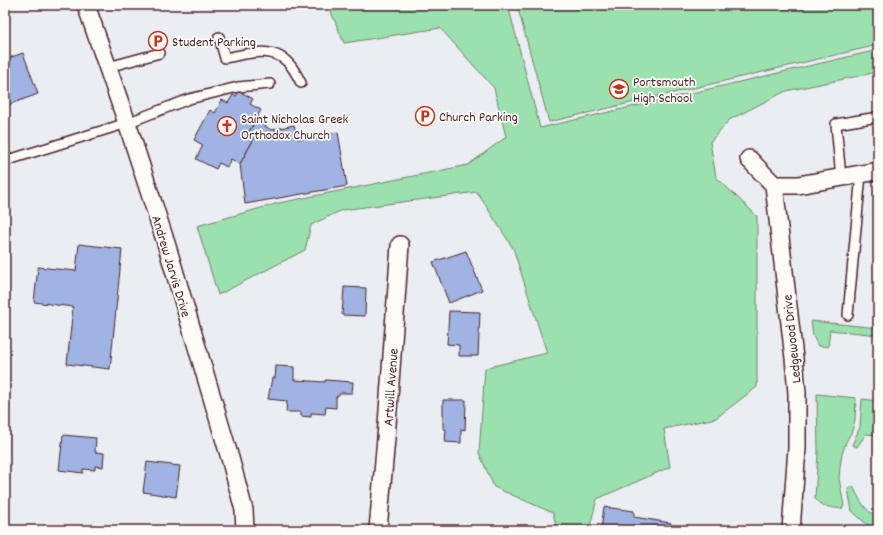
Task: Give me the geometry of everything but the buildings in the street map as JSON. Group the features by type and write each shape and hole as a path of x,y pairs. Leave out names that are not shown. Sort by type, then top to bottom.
{"street":[{"name":"Andrew Jarvis Drive","path":"86,5 128,123 168,250 230,458 244,510 245,530"},
{"path":"749,159 774,184 798,185 878,171"},
{"name":"Ledgewood Drive","path":"774,184 797,393 797,448 791,530"},
{"name":"Artwill Avenue","path":"378,530 400,245"}],"lane":[{"path":"220,37 225,58 264,51 278,56 291,66 301,83"},
{"path":"108,67 160,53"},
{"path":"5,161 128,123 189,99 238,87 270,84"},
{"path":"841,178 836,124 878,116"},
{"path":"848,315 861,174"}],"green space":[{"path":"328,5 508,5 540,128 878,50 878,72 786,91 729,120 710,142 716,177 757,216 757,387 716,418 664,429 670,467 597,499 589,530 557,530 553,513 494,487 479,453 485,368 547,353 513,248 477,192 342,210 311,225 305,250 218,295 197,226 279,203 468,165 506,137 494,88 440,28 344,43"},
{"name":"Portsmouth High School","path":"517,5 878,5 878,45 549,122"},
{"path":"811,321 878,328 878,335 830,330 828,347 818,346 813,336"},
{"path":"817,394 856,398 855,420 842,454 840,467 839,478 844,506 842,509 820,504 815,498 818,453"},
{"path":"862,399 878,401 878,435 866,434 857,447 852,445 860,427"},
{"path":"853,486 866,508 873,514 878,515 878,530 873,530 852,511 848,489"}],"place":[{"name":"Student Parking","path":"158,41"},
{"name":"Portsmouth High School","path":"619,89"},
{"name":"Church Parking","path":"425,116"},
{"name":"Saint Nicholas Greek Orthodox Church","path":"227,126"}]}
